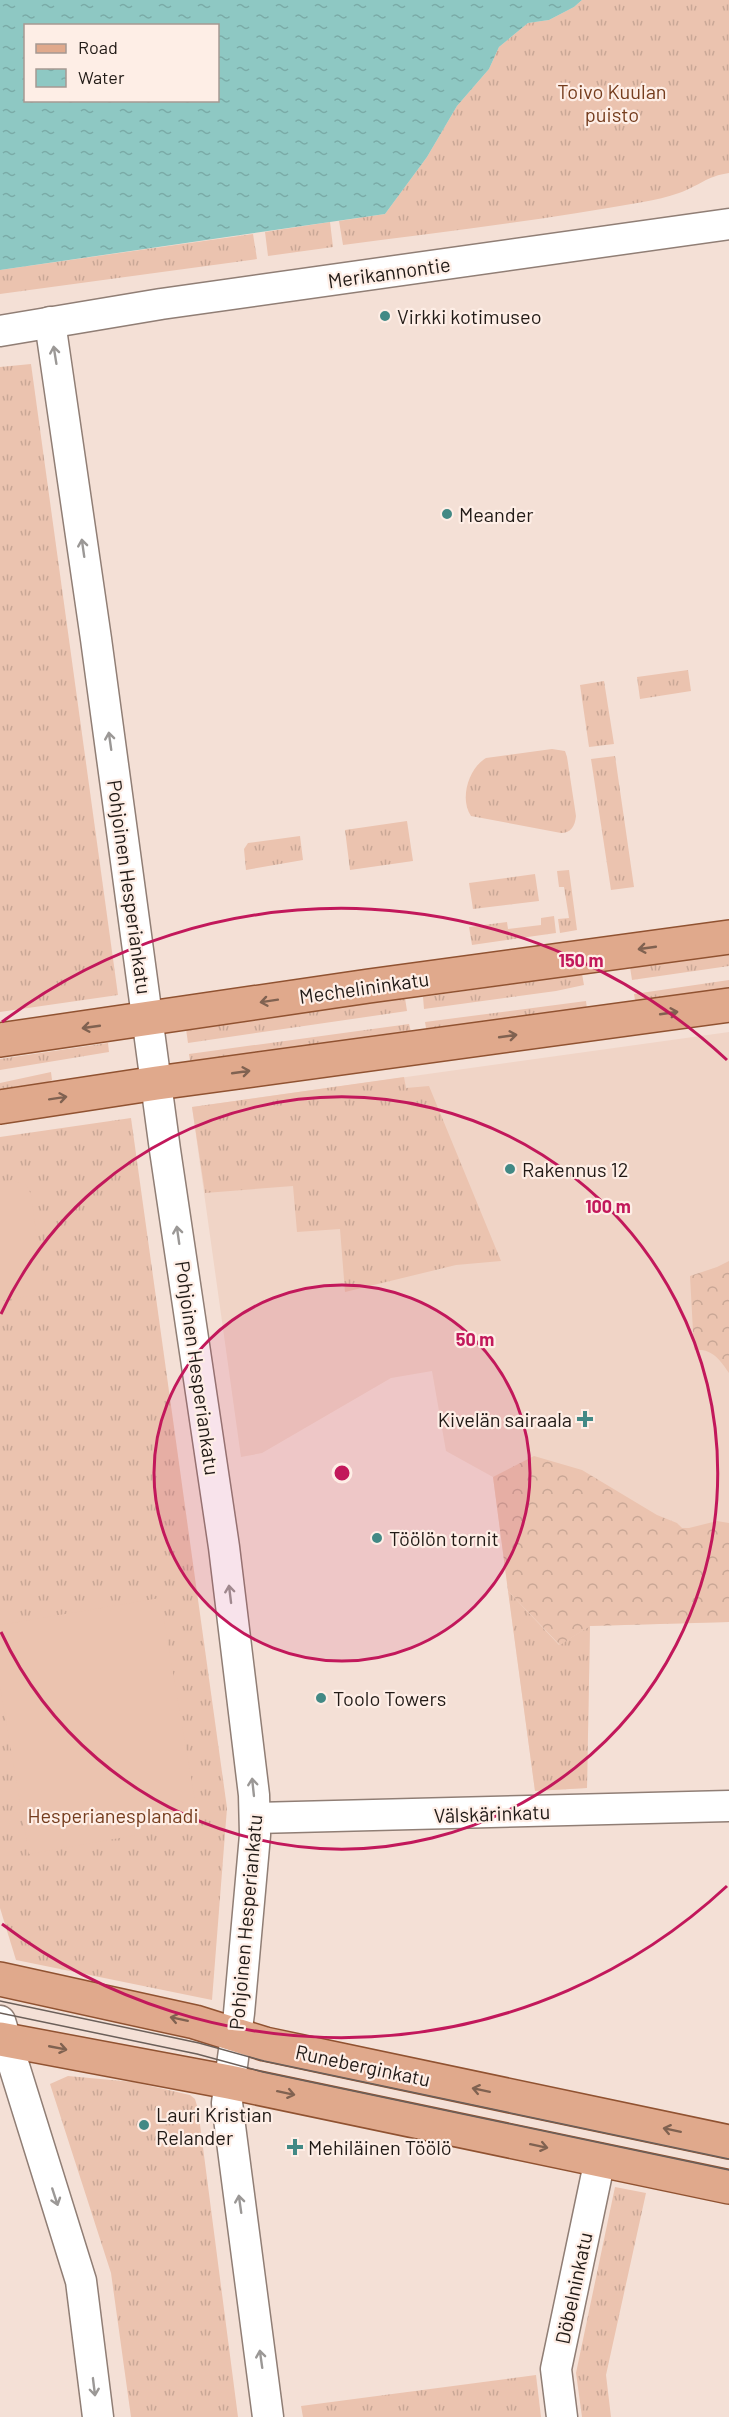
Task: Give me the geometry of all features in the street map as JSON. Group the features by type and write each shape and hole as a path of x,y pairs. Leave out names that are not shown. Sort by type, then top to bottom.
{"main road":[{"name":"Mechelininkatu","path":"0,1040 369,986 729,937"},
{"path":"0,1107 157,1083 729,1005"},
{"name":"Runeberginkatu","path":"0,1979 195,2022 265,2044 729,2142"},
{"path":"2,2033 729,2187"}],"street":[{"name":"Merikannontie","path":"0,331 729,224"},
{"name":"Pohjoinen Hesperiankatu","path":"50,322 224,1546 256,1818 239,2013 227,2103 268,2417"},
{"name":"Välskärinkatu","path":"256,1818 729,1806"},
{"path":"2,2033 81,2281 98,2417"},
{"name":"Döbelninkatu","path":"562,2417 556,2369 600,2159"}],"shaded area":[{"name":"Kivelän sairaala","path":"729,1032 729,1622 590,1626 587,1788 535,1791 493,1477 446,1451 432,1371 391,1378 262,1453 241,1457 192,1107"}],"green space":[{"name":"Toivo Kuulan puisto","path":"582,0 729,0 729,173 715,176 679,193 648,201 531,220 343,245 339,221 385,214 427,157 457,106 489,69 499,47 528,23 549,20 574,7"},
{"path":"330,222 333,247 268,256 265,232"},
{"path":"253,234 257,259 0,294 0,270"},
{"path":"31,364 118,995 0,1012 0,367"},
{"path":"688,670 691,691 640,699 637,677"},
{"path":"604,681 614,744 589,747 580,685"},
{"path":"552,749 565,751 567,757 576,816 570,830 561,833 471,816 466,801 468,784 475,769 486,758"},
{"path":"615,756 634,887 611,890 591,759"},
{"path":"407,821 413,861 350,870 345,830"},
{"path":"300,836 303,860 246,870 244,849 248,843"},
{"path":"569,870 577,930 560,933 558,919 569,918 564,887 559,887 557,871"},
{"path":"535,874 539,901 473,909 469,883"},
{"path":"554,916 556,933 472,945 469,927 507,922 508,929 541,925 541,918"},
{"path":"729,954 729,966 632,980 630,967"},
{"path":"582,974 584,985 424,1009 423,997"},
{"path":"729,980 729,992 636,1006 634,994"},
{"path":"405,998 407,1011 188,1043 186,1029"},
{"path":"586,1001 587,1009 427,1034 425,1022"},
{"path":"409,1024 412,1036 191,1067 189,1054"},
{"path":"108,1043 109,1052 0,1070 0,1059"},
{"path":"51,1072 52,1080 32,1091 0,1096 0,1083"},
{"path":"404,1077 406,1088 429,1086 501,1261 456,1265 345,1292 340,1229 297,1232 293,1186 205,1193 192,1107"},
{"name":"Hesperianesplanadi","path":"131,1118 227,1808 212,2000 16,1960 0,1908 0,1137"},
{"path":"12,1180 26,1185 31,1194 43,1284 34,1295 0,1301 0,1182"},
{"path":"729,1261 729,1373 719,1359 711,1353 694,1350 690,1276"},
{"path":"534,1456 582,1470 657,1515 677,1523 682,1528 717,1521 729,1523 729,1622 590,1626 560,1645 508,1591 493,1477"},
{"path":"508,1591 559,1645 590,1626 587,1788 535,1791"},
{"path":"160,1598 199,1824 29,1854 0,1686 0,1625"},
{"path":"68,2076 133,2082 190,2095 195,2099 238,2417 131,2417 111,2273 50,2084"},
{"path":"615,2187 646,2193 606,2375 611,2417 582,2417 576,2373"},
{"path":"536,2375 541,2417 303,2417 301,2406"}],"water":[{"path":"0,0 582,0 574,7 549,20 528,23 499,47 489,69 457,106 427,157 385,214 0,270"}],"tram line":[{"path":"0,2001 199,2043 264,2061 729,2159"},
{"path":"0,2013 197,2054 263,2072 729,2170"}],"place":[{"name":"Virkki kotimuseo","path":"385,316"},
{"name":"Meander","path":"447,514"},
{"name":"Rakennus 12","path":"510,1169"},
{"name":"Kivelän sairaala","path":"585,1419"},
{"name":"Töölön tornit","path":"377,1538"},
{"name":"Toolo Towers","path":"321,1698"},
{"name":"Lauri Kristian Relander","path":"144,2125"},
{"name":"Mehiläinen Töölö","path":"295,2147"}]}
